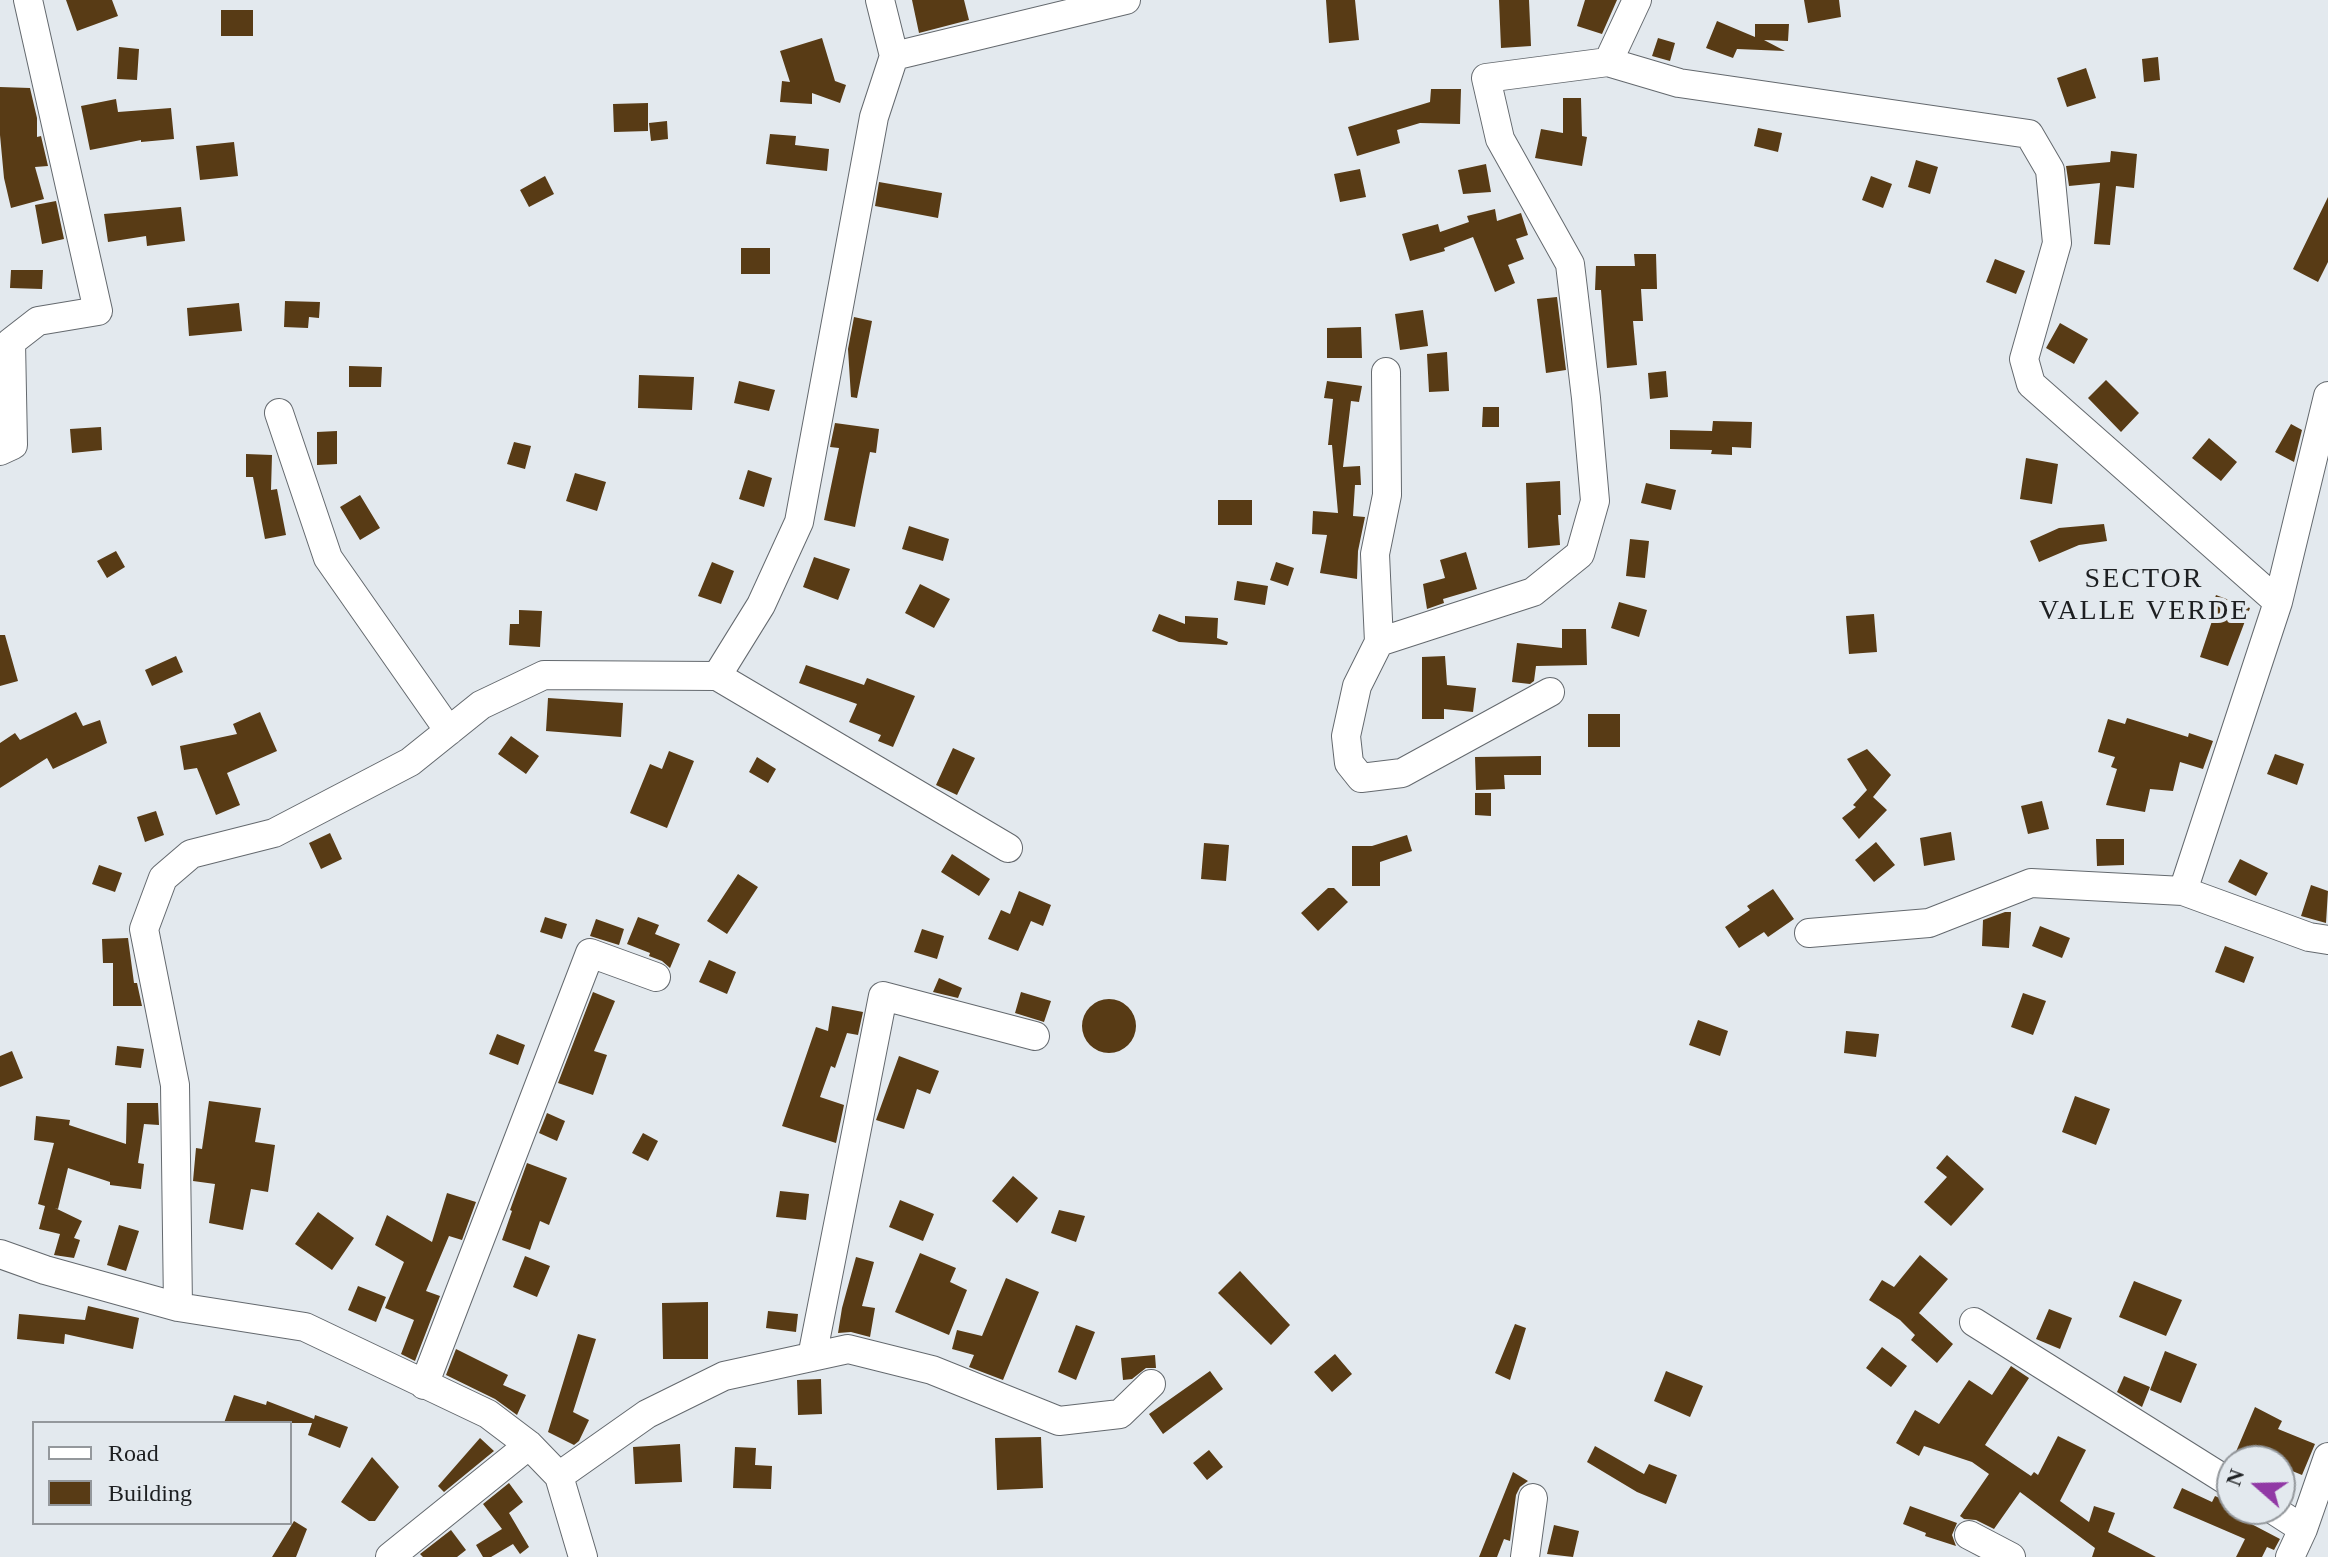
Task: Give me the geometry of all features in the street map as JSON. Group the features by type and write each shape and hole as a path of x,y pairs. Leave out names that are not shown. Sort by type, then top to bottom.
{"street":[{"path":"0,451 13,445 11,342 38,321 98,311 28,0"},
{"path":"717,676 761,605 799,522 874,117 894,56 880,0"},
{"path":"894,56 1126,0"},
{"path":"1608,62 1637,0"},
{"path":"1379,642 1533,592 1580,554 1595,501 1570,264 1500,139 1486,78 1608,62 1679,83 2029,134 2050,170 2057,243 2024,359 2031,384 2278,602"},
{"path":"1386,372 1387,495 1375,554 1379,642 1357,686 1346,736 1349,763 1361,778 1402,773 1550,692"},
{"path":"2183,891 2278,602 2328,396"},
{"path":"279,413 328,558 449,731"},
{"path":"178,1307 175,1085 144,929 163,878 191,854 274,833 410,762 481,705 544,675 717,676 1008,848"},
{"path":"1809,933 1929,923 2031,883 2183,891 2309,937 2328,940"},
{"path":"424,1385 590,953 656,977"},
{"path":"812,1357 883,996 1035,1036"},
{"path":"0,1254 45,1270 178,1307 305,1327 488,1414 529,1445 559,1476 583,1557"},
{"path":"1974,1322 2216,1474"},
{"path":"559,1476 647,1414 724,1376 848,1349 932,1370 1059,1421 1120,1414 1151,1384"},
{"path":"390,1557 529,1445"},
{"path":"2290,1557 2328,1457"},
{"path":"1525,1557 1533,1498"},
{"path":"2296,1524 2303,1529"},
{"path":"1969,1535 2011,1557"}],"building":[{"path":"66,0 112,0 118,16 77,31"},
{"path":"912,0 964,0 969,20 919,33"},
{"path":"1326,0 1355,0 1359,40 1329,43"},
{"path":"1499,0 1529,0 1531,46 1501,48"},
{"path":"1585,0 1617,0 1602,34 1577,26"},
{"path":"1804,0 1839,0 1841,17 1808,23"},
{"path":"221,10 253,10 253,36 221,36"},
{"path":"1717,21 1755,37 1755,24 1789,24 1788,41 1764,40 1785,51 1737,49 1733,58 1706,48"},
{"path":"822,38 835,81 846,85 840,103 812,93 812,104 780,102 782,81 790,82 780,51"},
{"path":"1658,38 1675,43 1670,61 1652,56"},
{"path":"119,47 139,49 137,80 117,79"},
{"path":"2158,57 2160,80 2144,82 2142,59"},
{"path":"2086,68 2096,98 2067,107 2057,78"},
{"path":"0,87 30,88 37,118 37,137 41,136 48,166 35,167 44,199 11,208 4,178 0,135"},
{"path":"1431,89 1461,89 1460,124 1420,123 1397,130 1400,143 1357,156 1348,127 1430,102"},
{"path":"1563,98 1581,98 1582,136 1587,137 1582,166 1535,158 1541,129 1563,133"},
{"path":"116,99 118,112 171,108 174,139 141,140 90,150 81,106"},
{"path":"648,103 648,131 614,132 613,104"},
{"path":"667,121 668,139 651,141 649,123"},
{"path":"1758,128 1782,133 1778,152 1754,146"},
{"path":"770,134 796,136 795,145 829,149 827,171 766,164"},
{"path":"234,142 238,176 200,180 196,146"},
{"path":"2111,151 2137,154 2134,188 2116,186 2110,245 2094,244 2100,183 2069,186 2066,166 2110,162"},
{"path":"1916,160 1938,167 1930,194 1908,187"},
{"path":"1486,164 1491,192 1463,194 1458,170"},
{"path":"1360,169 1366,197 1340,202 1334,174"},
{"path":"545,176 554,194 529,207 520,190"},
{"path":"1871,176 1892,184 1883,208 1862,200"},
{"path":"879,182 942,193 938,218 875,206"},
{"path":"2328,197 2328,262 2318,282 2293,269"},
{"path":"56,201 64,239 42,244 35,205"},
{"path":"181,207 185,241 147,246 146,236 108,242 104,214"},
{"path":"1495,209 1497,221 1521,213 1528,235 1516,239 1524,259 1508,265 1515,283 1495,292 1473,237 1444,248 1445,251 1410,261 1402,234 1438,224 1440,232 1469,222 1467,216"},
{"path":"741,248 770,248 770,274 741,274"},
{"path":"1634,254 1656,254 1657,289 1641,289 1643,321 1633,321 1637,365 1607,368 1601,290 1595,290 1596,266 1635,266"},
{"path":"1995,259 2025,271 2016,294 1986,282"},
{"path":"11,270 43,270 42,289 10,288"},
{"path":"1557,297 1566,370 1546,373 1537,299"},
{"path":"285,301 320,302 319,318 309,317 308,328 284,327"},
{"path":"239,303 242,331 189,336 187,308"},
{"path":"1423,310 1428,346 1400,350 1395,314"},
{"path":"854,317 872,321 857,398 851,397 848,349"},
{"path":"2060,323 2088,339 2074,364 2046,348"},
{"path":"1361,327 1362,358 1327,358 1327,328"},
{"path":"1447,352 1449,391 1429,392 1427,354"},
{"path":"349,366 382,367 381,387 349,387"},
{"path":"1666,371 1668,397 1650,399 1648,373"},
{"path":"639,375 694,377 692,410 638,408"},
{"path":"2106,380 2139,413 2121,432 2088,398"},
{"path":"739,381 775,390 769,411 734,403"},
{"path":"1327,381 1362,386 1359,402 1351,401 1343,467 1360,466 1361,485 1355,485 1353,516 1365,517 1358,551 1357,579 1320,573 1327,535 1312,534 1313,511 1338,513 1332,445 1328,445 1333,399 1324,398"},
{"path":"1483,407 1499,407 1499,427 1482,427"},
{"path":"1713,421 1752,422 1751,448 1732,447 1732,455 1711,454 1712,450 1670,449 1670,430 1712,431"},
{"path":"835,423 879,429 876,453 870,452 855,527 824,520 839,448 830,447"},
{"path":"2291,424 2302,430 2294,462 2275,452"},
{"path":"101,427 102,450 72,453 70,429"},
{"path":"337,431 337,464 317,465 317,432"},
{"path":"2209,438 2237,462 2221,481 2192,458"},
{"path":"514,442 531,446 525,469 507,464"},
{"path":"246,454 272,455 271,490 277,489 286,535 265,539 253,477 246,477"},
{"path":"2026,458 2058,464 2052,504 2020,499"},
{"path":"748,470 772,478 764,507 739,499"},
{"path":"575,473 606,482 597,511 566,501"},
{"path":"1560,481 1560,545 1528,548 1526,483"},
{"path":"1646,483 1676,490 1671,510 1641,503"},
{"path":"360,495 380,528 360,540 340,507"},
{"path":"1218,500 1252,500 1252,525 1218,525"},
{"path":"2104,524 2107,541 2079,545 2039,562 2030,541 2059,528"},
{"path":"909,526 949,539 943,561 902,549"},
{"path":"1630,539 1649,541 1645,578 1626,576"},
{"path":"116,551 125,567 107,578 97,561"},
{"path":"1466,552 1477,589 1443,599 1444,603 1427,609 1423,584 1445,578 1440,560"},
{"path":"814,557 850,569 838,600 803,587"},
{"path":"712,562 734,571 721,604 698,596"},
{"path":"1276,562 1294,568 1288,586 1270,580"},
{"path":"1237,581 1268,586 1265,605 1234,600"},
{"path":"920,584 950,599 934,628 905,613"},
{"path":"2216,595 2250,608 2228,666 2200,657 2215,612 2211,610"},
{"path":"1619,602 1647,610 1639,637 1611,628"},
{"path":"519,610 542,611 540,647 509,645 510,624 519,624"},
{"path":"1159,614 1185,624 1185,616 1218,618 1217,638 1228,642 1227,645 1179,642 1152,631"},
{"path":"1874,614 1877,652 1849,654 1846,616"},
{"path":"1562,629 1586,629 1587,665 1536,666 1534,681 1530,684 1512,682 1517,643 1562,648"},
{"path":"0,635 5,635 18,681 0,686"},
{"path":"176,656 183,672 152,686 145,670"},
{"path":"1445,656 1447,685 1476,688 1473,712 1444,709 1444,719 1422,719 1422,657"},
{"path":"806,665 864,685 867,678 915,696 893,747 878,741 881,735 849,722 857,704 799,683"},
{"path":"548,698 623,703 621,737 546,731"},
{"path":"76,712 83,726 100,720 107,743 53,769 47,758 0,788 0,743 15,733 20,740"},
{"path":"260,712 277,751 227,773 240,805 216,815 197,768 184,770 180,746 237,734 233,724"},
{"path":"1588,714 1620,714 1620,747 1588,747"},
{"path":"2127,718 2188,737 2189,733 2213,741 2203,769 2180,762 2173,791 2150,789 2145,812 2106,805 2117,769 2111,767 2115,757 2098,752 2108,719 2125,724"},
{"path":"511,736 539,756 526,774 498,754"},
{"path":"953,748 975,758 957,795 936,785"},
{"path":"1867,749 1891,775 1873,797 1887,810 1859,839 1842,818 1856,807 1853,805 1867,790 1847,759"},
{"path":"669,751 694,761 667,828 630,813 650,764 662,769"},
{"path":"2275,754 2304,764 2297,785 2267,774"},
{"path":"1541,756 1541,775 1504,775 1505,789 1476,790 1475,757"},
{"path":"757,757 776,769 768,783 749,772"},
{"path":"1475,793 1491,793 1491,816 1475,815"},
{"path":"2042,801 2049,829 2028,834 2021,806"},
{"path":"156,811 164,835 145,842 137,817"},
{"path":"1951,832 1955,860 1924,866 1920,838"},
{"path":"330,833 342,859 321,869 309,843"},
{"path":"1407,835 1412,851 1380,862 1380,886 1352,886 1352,846 1372,846"},
{"path":"2096,839 2124,839 2124,865 2097,866"},
{"path":"1876,842 1895,865 1874,882 1855,860"},
{"path":"1204,843 1229,845 1226,881 1201,879"},
{"path":"952,854 990,879 979,896 941,872"},
{"path":"2240,859 2268,873 2256,896 2228,882"},
{"path":"99,865 122,873 115,892 92,884"},
{"path":"738,874 758,887 727,934 707,921"},
{"path":"2311,885 2328,891 2326,923 2301,916"},
{"path":"1328,888 1334,888 1348,902 1318,931 1301,913"},
{"path":"1773,889 1794,919 1768,937 1764,932 1739,948 1725,927 1750,910 1747,906"},
{"path":"1019,891 1051,905 1043,926 1031,921 1018,951 988,939 1001,910 1010,914"},
{"path":"2011,912 2009,948 1982,946 1983,920"},
{"path":"545,917 567,924 562,939 540,932"},
{"path":"638,917 659,925 655,934 680,944 670,968 649,956 650,953 627,944"},
{"path":"596,919 624,929 619,945 590,936"},
{"path":"2040,926 2070,938 2062,958 2032,946"},
{"path":"922,929 944,936 937,959 914,952"},
{"path":"128,938 134,983 137,983 142,1006 113,1006 113,963 103,963 102,939"},
{"path":"2225,946 2254,957 2244,983 2215,972"},
{"path":"709,960 736,972 727,994 699,982"},
{"path":"939,978 962,988 958,998 933,992"},
{"path":"593,992 615,1001 594,1051 607,1055 593,1095 558,1083"},
{"path":"1021,992 1051,1001 1044,1022 1015,1013"},
{"path":"2023,993 2046,1001 2033,1035 2011,1027"},
{"path":"1109,999 1128,1007 1136,1026 1128,1045 1109,1053 1090,1045 1082,1026 1090,1007"},
{"path":"832,1006 863,1012 858,1035 847,1033 835,1068 831,1066 820,1097 844,1105 836,1143 782,1126 816,1027 828,1031"},
{"path":"1698,1020 1728,1031 1720,1056 1689,1045"},
{"path":"1846,1031 1879,1034 1876,1057 1844,1053"},
{"path":"497,1034 525,1045 518,1065 489,1054"},
{"path":"117,1046 144,1049 141,1068 115,1065"},
{"path":"12,1051 23,1078 0,1087 0,1056"},
{"path":"899,1056 939,1071 930,1094 917,1089 904,1129 876,1120"},
{"path":"2075,1096 2110,1109 2096,1145 2062,1132"},
{"path":"209,1101 261,1108 255,1142 275,1145 268,1192 251,1189 243,1230 209,1223 215,1184 193,1181 196,1148 202,1149"},
{"path":"127,1103 158,1103 159,1125 144,1124 138,1163 144,1164 141,1189 110,1185 110,1182 68,1168 58,1209 55,1208 82,1221 74,1238 80,1240 74,1258 54,1255 60,1234 39,1229 45,1206 38,1204 54,1143 34,1140 36,1116 70,1120 69,1125 126,1144"},
{"path":"547,1113 565,1121 557,1141 539,1133"},
{"path":"643,1133 658,1141 648,1161 632,1153"},
{"path":"1947,1155 1984,1189 1951,1226 1924,1202 1947,1177 1936,1168"},
{"path":"527,1163 567,1178 549,1225 540,1221 530,1250 502,1240"},
{"path":"1013,1176 1038,1198 1017,1223 992,1201"},
{"path":"780,1191 809,1194 806,1220 776,1217"},
{"path":"447,1193 476,1202 462,1240 449,1236 426,1291 440,1296 415,1361 401,1354 414,1320 385,1308 404,1262 375,1245 387,1215 432,1242"},
{"path":"900,1200 934,1214 923,1241 889,1227"},
{"path":"1059,1210 1085,1216 1076,1242 1051,1233"},
{"path":"318,1212 354,1238 332,1270 295,1244"},
{"path":"119,1225 139,1231 126,1271 107,1265"},
{"path":"920,1253 956,1268 950,1282 967,1290 949,1335 895,1312"},
{"path":"1920,1255 1948,1279 1919,1313 1953,1344 1937,1363 1911,1340 1915,1335 1900,1320 1869,1300 1882,1280 1894,1287"},
{"path":"525,1256 550,1266 537,1297 513,1287"},
{"path":"856,1257 874,1262 862,1306 875,1308 870,1337 851,1332 838,1333"},
{"path":"1240,1271 1290,1325 1271,1345 1218,1293"},
{"path":"1006,1278 1039,1292 1003,1380 969,1367 974,1355 952,1349 957,1330 982,1336"},
{"path":"2134,1281 2182,1300 2166,1336 2119,1317"},
{"path":"358,1286 386,1297 376,1322 348,1310"},
{"path":"708,1302 708,1359 663,1359 662,1303"},
{"path":"88,1306 139,1318 133,1349 65,1334 64,1344 17,1339 19,1314 85,1320"},
{"path":"2049,1309 2072,1318 2060,1349 2036,1339"},
{"path":"768,1311 798,1314 796,1332 766,1328"},
{"path":"1515,1324 1526,1328 1510,1380 1495,1373"},
{"path":"1076,1325 1095,1332 1076,1380 1058,1372"},
{"path":"578,1334 596,1339 573,1412 589,1420 574,1445 548,1432"},
{"path":"1882,1347 1907,1366 1891,1387 1866,1368"},
{"path":"456,1349 508,1375 503,1385 526,1395 517,1415 495,1399 446,1375"},
{"path":"2165,1351 2197,1364 2181,1403 2150,1390"},
{"path":"1335,1354 1352,1374 1332,1392 1314,1372"},
{"path":"1155,1355 1156,1368 1146,1368 1132,1379 1123,1380 1121,1358"},
{"path":"2011,1366 2029,1378 1985,1445 2031,1476 2034,1472 2038,1475 2058,1436 2086,1450 2060,1501 2089,1522 2094,1506 2115,1513 2108,1532 2156,1557 2092,1557 2095,1548 2020,1492 1994,1529 1976,1520 1964,1519 1960,1516 1989,1474 1972,1462 1924,1446 1919,1456 1896,1443 1915,1410 1939,1424 1969,1380 1992,1395"},
{"path":"1210,1371 1223,1389 1163,1434 1149,1414"},
{"path":"1666,1371 1703,1386 1690,1417 1654,1401"},
{"path":"2124,1376 2150,1387 2142,1407 2117,1392"},
{"path":"821,1379 822,1414 798,1415 797,1380"},
{"path":"234,1395 266,1405 267,1401 314,1419 315,1415 348,1427 340,1448 308,1435 312,1423 225,1421"},
{"path":"2255,1407 2282,1421 2278,1429 2315,1444 2302,1475 2296,1473 2296,1445 2239,1445"},
{"path":"1041,1437 1043,1488 997,1490 995,1438"},
{"path":"480,1438 494,1451 444,1492 438,1486"},
{"path":"680,1444 682,1482 635,1484 633,1447"},
{"path":"1595,1446 1644,1474 1649,1464 1677,1475 1666,1504 1637,1492 1587,1462"},
{"path":"735,1447 756,1448 755,1465 772,1466 771,1489 733,1488"},
{"path":"1209,1450 1223,1467 1207,1480 1193,1463"},
{"path":"372,1457 399,1487 375,1521 369,1521 341,1502"},
{"path":"1513,1472 1528,1481 1516,1495 1510,1541 1504,1539 1497,1557 1479,1557"},
{"path":"509,1483 523,1502 509,1513 529,1547 520,1554 513,1544 491,1557 483,1557 476,1545 502,1529 483,1504"},
{"path":"2182,1488 2212,1502 2215,1496 2216,1525 2253,1525 2280,1539 2274,1550 2267,1547 2262,1557 2236,1557 2245,1539 2173,1508"},
{"path":"1910,1506 1957,1523 1952,1535 1956,1546 1925,1536 1926,1533 1903,1524"},
{"path":"294,1521 307,1529 296,1557 272,1557 292,1525"},
{"path":"1554,1525 1579,1531 1573,1557 1547,1554"},
{"path":"451,1530 466,1550 457,1557 423,1557 420,1554"}],"district":[{"name":"SECTOR VALLE VERDE","path":"2144,596"}]}
